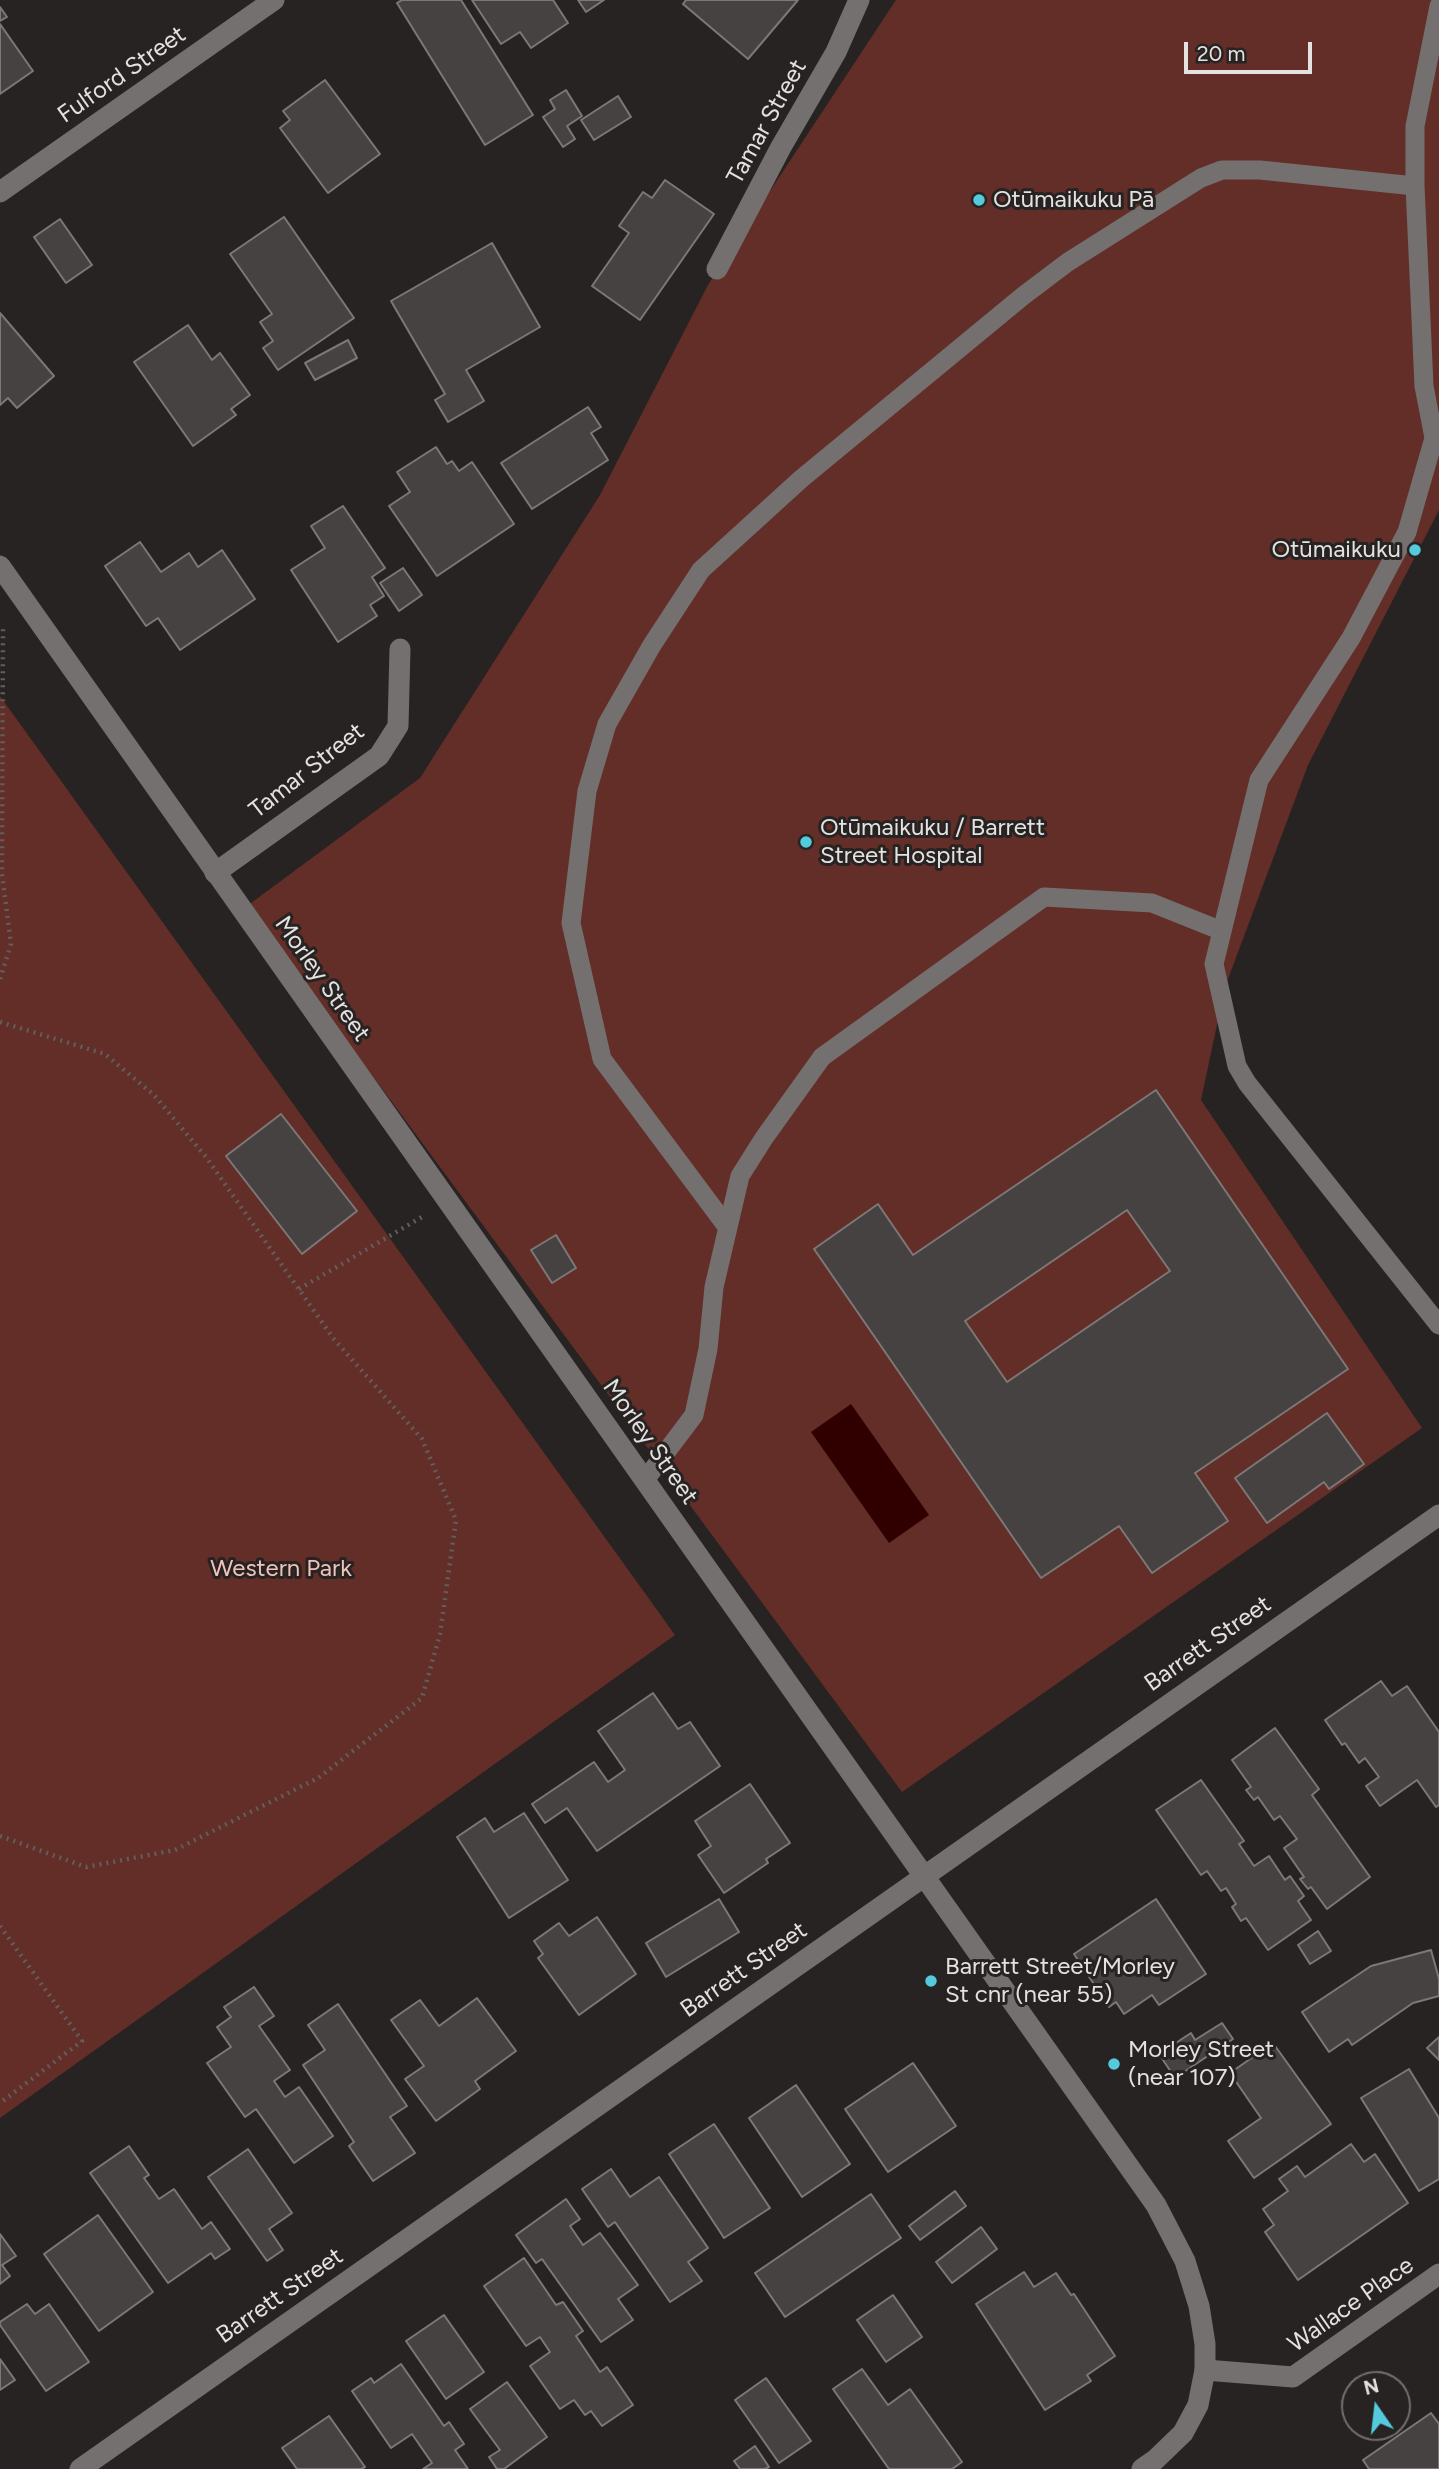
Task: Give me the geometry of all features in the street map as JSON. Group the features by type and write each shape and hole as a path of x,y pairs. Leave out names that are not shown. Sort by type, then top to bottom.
{"street":[{"name":"Fulford Street","path":"0,192 274,0"},
{"name":"Tamar Street","path":"717,269 781,147 836,51 859,0"},
{"name":"Morley Street","path":"0,566 1156,2205 1185,2261 1199,2306 1205,2344 1205,2370"},
{"name":"Tamar Street","path":"215,873 379,756 398,726 400,649"},
{"name":"Barrett Street","path":"80,2469 1439,1515"},
{"name":"Wallace Place","path":"1205,2370 1293,2377 1439,2274"},
{"path":"1142,2469 1183,2432 1198,2405 1205,2370"}],"lane":[{"path":"1439,6 1415,126 1424,386 1434,438 1407,532 1351,638 1259,780 1214,964 1237,1066 1247,1083 1439,1325"},
{"path":"728,1228 602,1059 571,923 587,791 607,724 652,645 701,570 801,479 1023,296 1068,262 1201,178 1223,170 1260,170 1415,186"},
{"path":"645,1480 695,1415 708,1349 714,1287 740,1176 822,1057 1044,897 1152,903 1222,931"}],"path":[{"path":"0,979 10,944 2,874 3,625"},
{"path":"0,1022 105,1054 154,1095 206,1157 333,1338 422,1438 456,1520 440,1634 422,1698 318,1778 175,1850 86,1867 0,1836"},
{"path":"299,1289 447,1202"},
{"path":"0,1926 82,2041 0,2103"}],"green space":[{"name":"Otūmaikuku / Barrett Street Hospital","path":"896,0 1439,0 1439,510 1308,765 1225,987 1201,1100 1422,1428 902,1792 247,906 420,778 600,495 708,285"},
{"name":"Western Park","path":"0,696 675,1635 0,2118"}],"shaded area":[{"path":"851,1404 929,1515 889,1543 811,1432"}],"building":[{"path":"402,0 461,0 533,115 485,145 397,3"},
{"path":"472,0 553,0 568,23 531,48 520,32 501,44"},
{"path":"578,0 604,0 586,12"},
{"path":"686,0 798,0 748,59 683,4"},
{"path":"0,7 7,17 0,21"},
{"path":"0,24 33,71 0,94"},
{"path":"325,80 380,154 328,193 280,128 290,120 283,111"},
{"path":"566,90 582,116 567,126 575,139 563,147 543,117 555,109 550,100"},
{"path":"618,96 631,117 594,140 581,120"},
{"path":"665,180 714,214 640,320 592,286 629,233 619,226 643,192 652,198"},
{"path":"284,217 354,318 278,370 263,348 273,341 260,322 272,314 230,254"},
{"path":"60,219 92,265 66,283 34,237"},
{"path":"492,243 540,327 466,370 484,401 448,422 435,400 445,394 391,301"},
{"path":"0,313 54,376 17,408 8,398 0,405"},
{"path":"188,325 212,360 220,353 250,395 231,409 236,415 193,446 134,362"},
{"path":"348,340 357,358 315,380 305,363"},
{"path":"588,407 601,427 591,433 608,460 532,509 501,463"},
{"path":"436,447 447,464 452,461 459,471 472,462 514,524 437,576 389,506 410,492 397,472"},
{"path":"343,506 385,568 372,577 384,596 370,605 377,616 338,642 291,570 325,548 311,526"},
{"path":"140,542 161,572 189,553 198,567 222,550 255,599 180,650 158,618 146,626 105,566"},
{"path":"403,568 422,595 399,611 380,583"},
{"path":"1156,1090 1348,1369 1195,1473 1228,1521 1152,1573 1119,1526 1041,1578 814,1249 878,1204 913,1255","holes":["1127,1210 1170,1271 1007,1382 965,1321"]},
{"path":"281,1114 357,1211 302,1254 226,1156"},
{"path":"556,1235 576,1268 552,1283 531,1250"},
{"path":"1327,1413 1364,1464 1329,1489 1324,1482 1267,1523 1235,1478"},
{"path":"1381,1681 1392,1696 1407,1686 1439,1732 1439,1805 1436,1807 1417,1780 1380,1806 1366,1786 1379,1777 1365,1758 1359,1763 1345,1743 1342,1745 1325,1720"},
{"path":"653,1693 678,1729 690,1722 720,1766 597,1851 567,1808 545,1823 532,1804 594,1762 608,1782 625,1770 598,1731"},
{"path":"1275,1728 1319,1789 1312,1795 1370,1877 1327,1909 1311,1887 1308,1889 1300,1879 1304,1877 1284,1848 1297,1839 1280,1816 1274,1820 1258,1797 1254,1800 1246,1790 1251,1787 1232,1760"},
{"path":"1201,1780 1244,1841 1239,1844 1254,1866 1269,1856 1285,1880 1290,1876 1304,1896 1298,1901 1311,1920 1268,1950 1246,1918 1241,1921 1232,1907 1236,1904 1226,1888 1221,1891 1207,1871 1201,1875 1156,1810"},
{"path":"750,1784 790,1843 766,1859 768,1863 724,1893 698,1855 711,1846 695,1821"},
{"path":"524,1813 568,1880 509,1918 457,1837 485,1818 494,1832"},
{"path":"719,1899 739,1932 666,1977 646,1943"},
{"path":"1156,1899 1206,1974 1159,2005 1152,1995 1124,2014 1116,2002 1109,2007 1074,1954"},
{"path":"597,1917 636,1974 579,2015 538,1958 543,1954 534,1941 559,1923 569,1936"},
{"path":"1318,1931 1331,1951 1310,1964 1298,1945"},
{"path":"1431,1950 1439,1979 1439,1996 1413,2003 1352,2045 1348,2039 1329,2052 1302,2012 1371,1966"},
{"path":"254,1987 274,2016 259,2026 290,2070 274,2081 285,2097 299,2087 333,2136 294,2163 256,2109 245,2117 207,2063 231,2047 217,2027 231,2017 224,2007"},
{"path":"477,1998 516,2051 475,2081 480,2089 436,2121 405,2079 424,2066 391,2020 420,2000 439,2026"},
{"path":"338,2004 407,2106 390,2117 415,2153 373,2181 349,2146 354,2142 303,2065 325,2050 308,2025"},
{"path":"1222,2023 1233,2039 1175,2078 1159,2054 1191,2033 1195,2040"},
{"path":"1439,2037 1439,2060 1427,2048"},
{"path":"1273,2043 1331,2124 1254,2178 1228,2141 1261,2118 1230,2073"},
{"path":"913,2063 956,2126 888,2172 845,2109"},
{"path":"1409,2069 1439,2118 1439,2179 1419,2191 1361,2098"},
{"path":"796,2085 850,2164 802,2197 749,2118"},
{"path":"714,2124 770,2208 724,2238 669,2154"},
{"path":"1351,2144 1364,2162 1375,2154 1408,2203 1298,2280 1265,2232 1274,2225 1263,2209 1288,2191 1279,2179 1297,2166 1305,2177"},
{"path":"129,2146 149,2175 144,2178 159,2199 174,2189 202,2229 211,2222 230,2249 215,2259 211,2253 168,2283 90,2173"},
{"path":"248,2149 292,2213 269,2229 283,2250 267,2261 208,2177"},
{"path":"611,2169 630,2197 659,2177 708,2248 688,2262 702,2281 670,2302 615,2222 608,2227 582,2189"},
{"path":"955,2191 966,2206 920,2240 909,2226"},
{"path":"871,2194 901,2238 785,2317 755,2273"},
{"path":"566,2199 580,2219 570,2226 583,2245 600,2233 638,2285 618,2299 633,2320 601,2342 542,2259 536,2263 516,2235"},
{"path":"98,2215 153,2292 99,2331 44,2254"},
{"path":"981,2227 997,2249 952,2283 936,2262"},
{"path":"0,2234 16,2256 2,2265 10,2276 0,2284"},
{"path":"524,2258 556,2305 563,2302 583,2331 576,2336 600,2372 607,2367 633,2405 602,2426 591,2411 585,2415 574,2400 560,2409 530,2366 550,2352 540,2337 526,2346 484,2286"},
{"path":"1024,2272 1034,2287 1056,2273 1071,2295 1074,2294 1115,2356 1087,2375 1091,2381 1045,2410 976,2304"},
{"path":"893,2295 922,2337 886,2362 857,2320"},
{"path":"27,2304 35,2314 49,2304 89,2362 46,2391 0,2325 0,2322"},
{"path":"444,2315 484,2372 446,2399 406,2341"},
{"path":"0,2359 15,2380 0,2390"},
{"path":"401,2364 444,2426 449,2422 464,2444 455,2450 468,2469 423,2469 432,2463 412,2434 391,2448 352,2391 371,2378 374,2383"},
{"path":"862,2369 888,2405 910,2389 962,2462 952,2469 889,2469 833,2389"},
{"path":"766,2378 811,2441 779,2463 735,2400"},
{"path":"507,2382 547,2437 504,2469 497,2469 489,2457 500,2450 470,2409"},
{"path":"1431,2413 1439,2424 1439,2469 1369,2469 1363,2460 1390,2441 1411,2441 1411,2427"},
{"path":"329,2416 365,2467 297,2469 282,2448"},
{"path":"755,2446 769,2467 740,2469 734,2461"}],"place":[{"name":"Otūmaikuku Pā","path":"979,200"},
{"name":"Otūmaikuku","path":"1415,550"},
{"name":"Otūmaikuku / Barrett Street Hospital","path":"806,842"},
{"name":"Barrett Street/Morley St cnr (near 55)","path":"931,1981"},
{"name":"Morley Street (near 107)","path":"1114,2064"}]}
